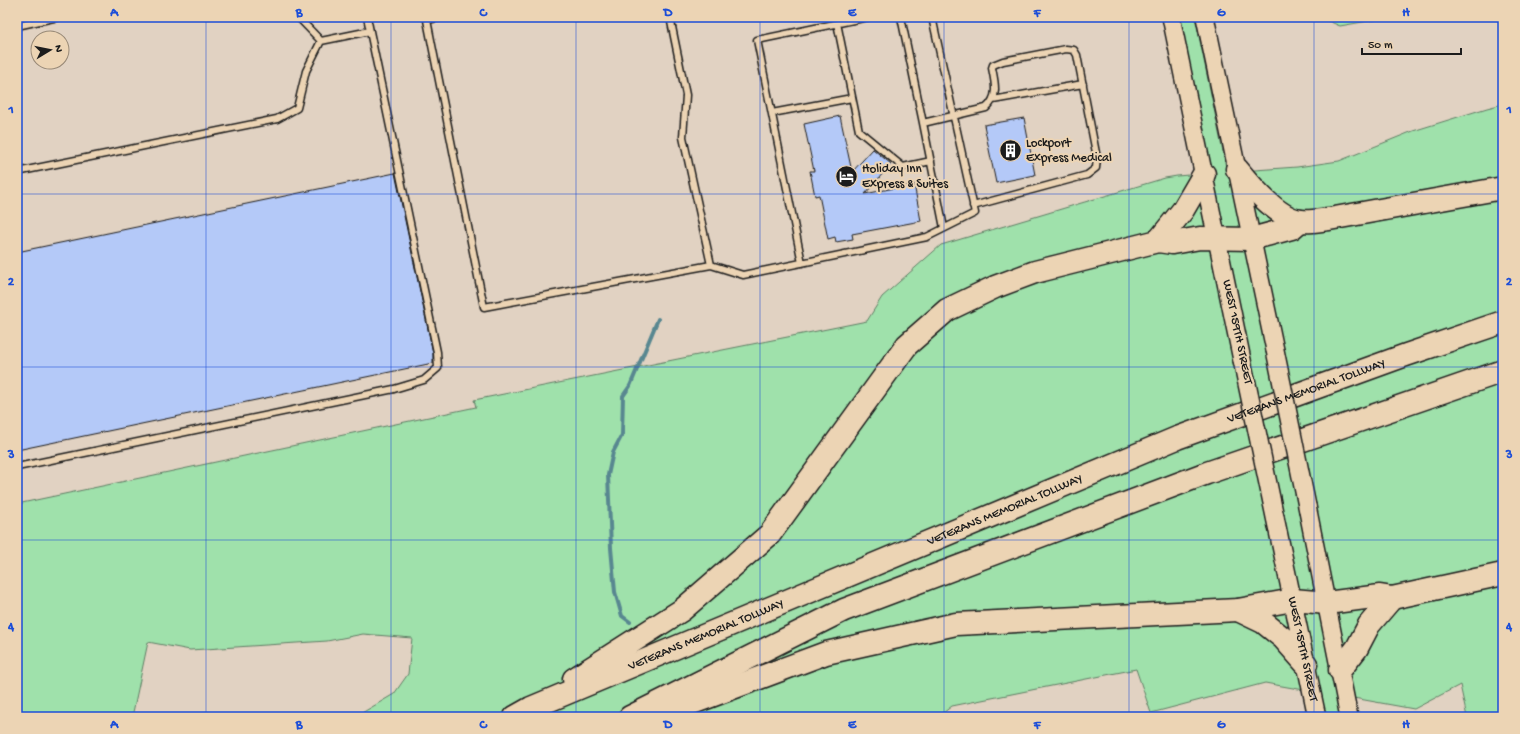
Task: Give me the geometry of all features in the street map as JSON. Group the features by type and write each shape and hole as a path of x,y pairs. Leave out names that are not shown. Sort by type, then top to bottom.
{"highway":[{"path":"1237,170 1262,199 1284,214 1300,221 1329,219 1503,188"},
{"path":"1158,240 1183,210 1204,174"},
{"path":"514,717 682,610 770,534 907,345 948,310 995,287 1035,272 1158,240 1172,243 1200,238 1251,239 1292,228 1300,221"},
{"name":"VETERANS MEMORIAL TOLLWAY","path":"514,717 538,705 1176,438 1503,322"},
{"path":"630,717 844,610 1207,473 1503,371"},
{"path":"656,717 826,653 956,624 1238,610 1293,600 1327,603 1380,596 1392,598 1503,574"},
{"path":"1340,670 1357,648 1369,625 1392,598"},
{"path":"1238,610 1263,622 1284,638 1306,664"}],"main road":[{"name":"WEST 159TH STREET","path":"1171,17 1317,717"},
{"path":"1205,17 1350,717"}],"lane":[{"path":"17,26 58,17"},
{"path":"298,17 321,41"},
{"path":"17,468 394,389 424,380 438,368 437,352 367,17"},
{"path":"442,17 427,20 484,307 711,265 743,275 927,237 975,213 932,17"},
{"path":"670,17 686,95 683,137 711,265"},
{"path":"802,263 757,40 868,17"},
{"path":"901,17 944,228"},
{"path":"837,23 859,131 903,167 931,161"},
{"path":"321,41 370,31"},
{"path":"17,172 277,119 297,108 306,71 321,41"},
{"path":"923,123 986,108 993,100 996,92 992,68 993,65 1003,61 1066,49 1074,50 1077,55 1097,158 1096,168 1087,175 973,206"},
{"path":"993,100 1083,84"},
{"path":"772,113 852,98"}],"green space":[{"path":"1180,17 1195,17 1227,172 1297,167 1339,161 1413,131 1503,104 1503,717 1467,717 1460,685 1414,709 1337,695 1341,717 1326,717 1321,693 1265,683 1151,713 1136,669 952,706 938,717 355,717 394,694 408,674 412,638 363,634 327,641 190,650 148,642 132,717 17,717 17,504 476,407 474,400 867,321 882,297 941,245 1165,178 1212,173"},
{"path":"1319,17 1391,17 1340,26"}],"building":[{"name":"Holiday Inn Express & Suites","path":"840,116 852,172 873,149 891,164 865,194 914,184 921,221 852,234 853,239 836,242 835,237 828,239 819,195 815,196 810,171 814,171 804,124"},
{"name":"Lockport Express Medical","path":"1024,118 1035,175 996,183 984,125"},
{"path":"395,173 433,353 433,363 17,450 17,252"}],"waterway":[{"path":"630,622 622,616 615,592 611,548 608,475 613,452 622,435 623,396 630,386 658,319"}],"place":[{"name":"Lockport Express Medical","path":"1010,150"},
{"name":"Holiday Inn Express & Suites","path":"846,176"}]}
